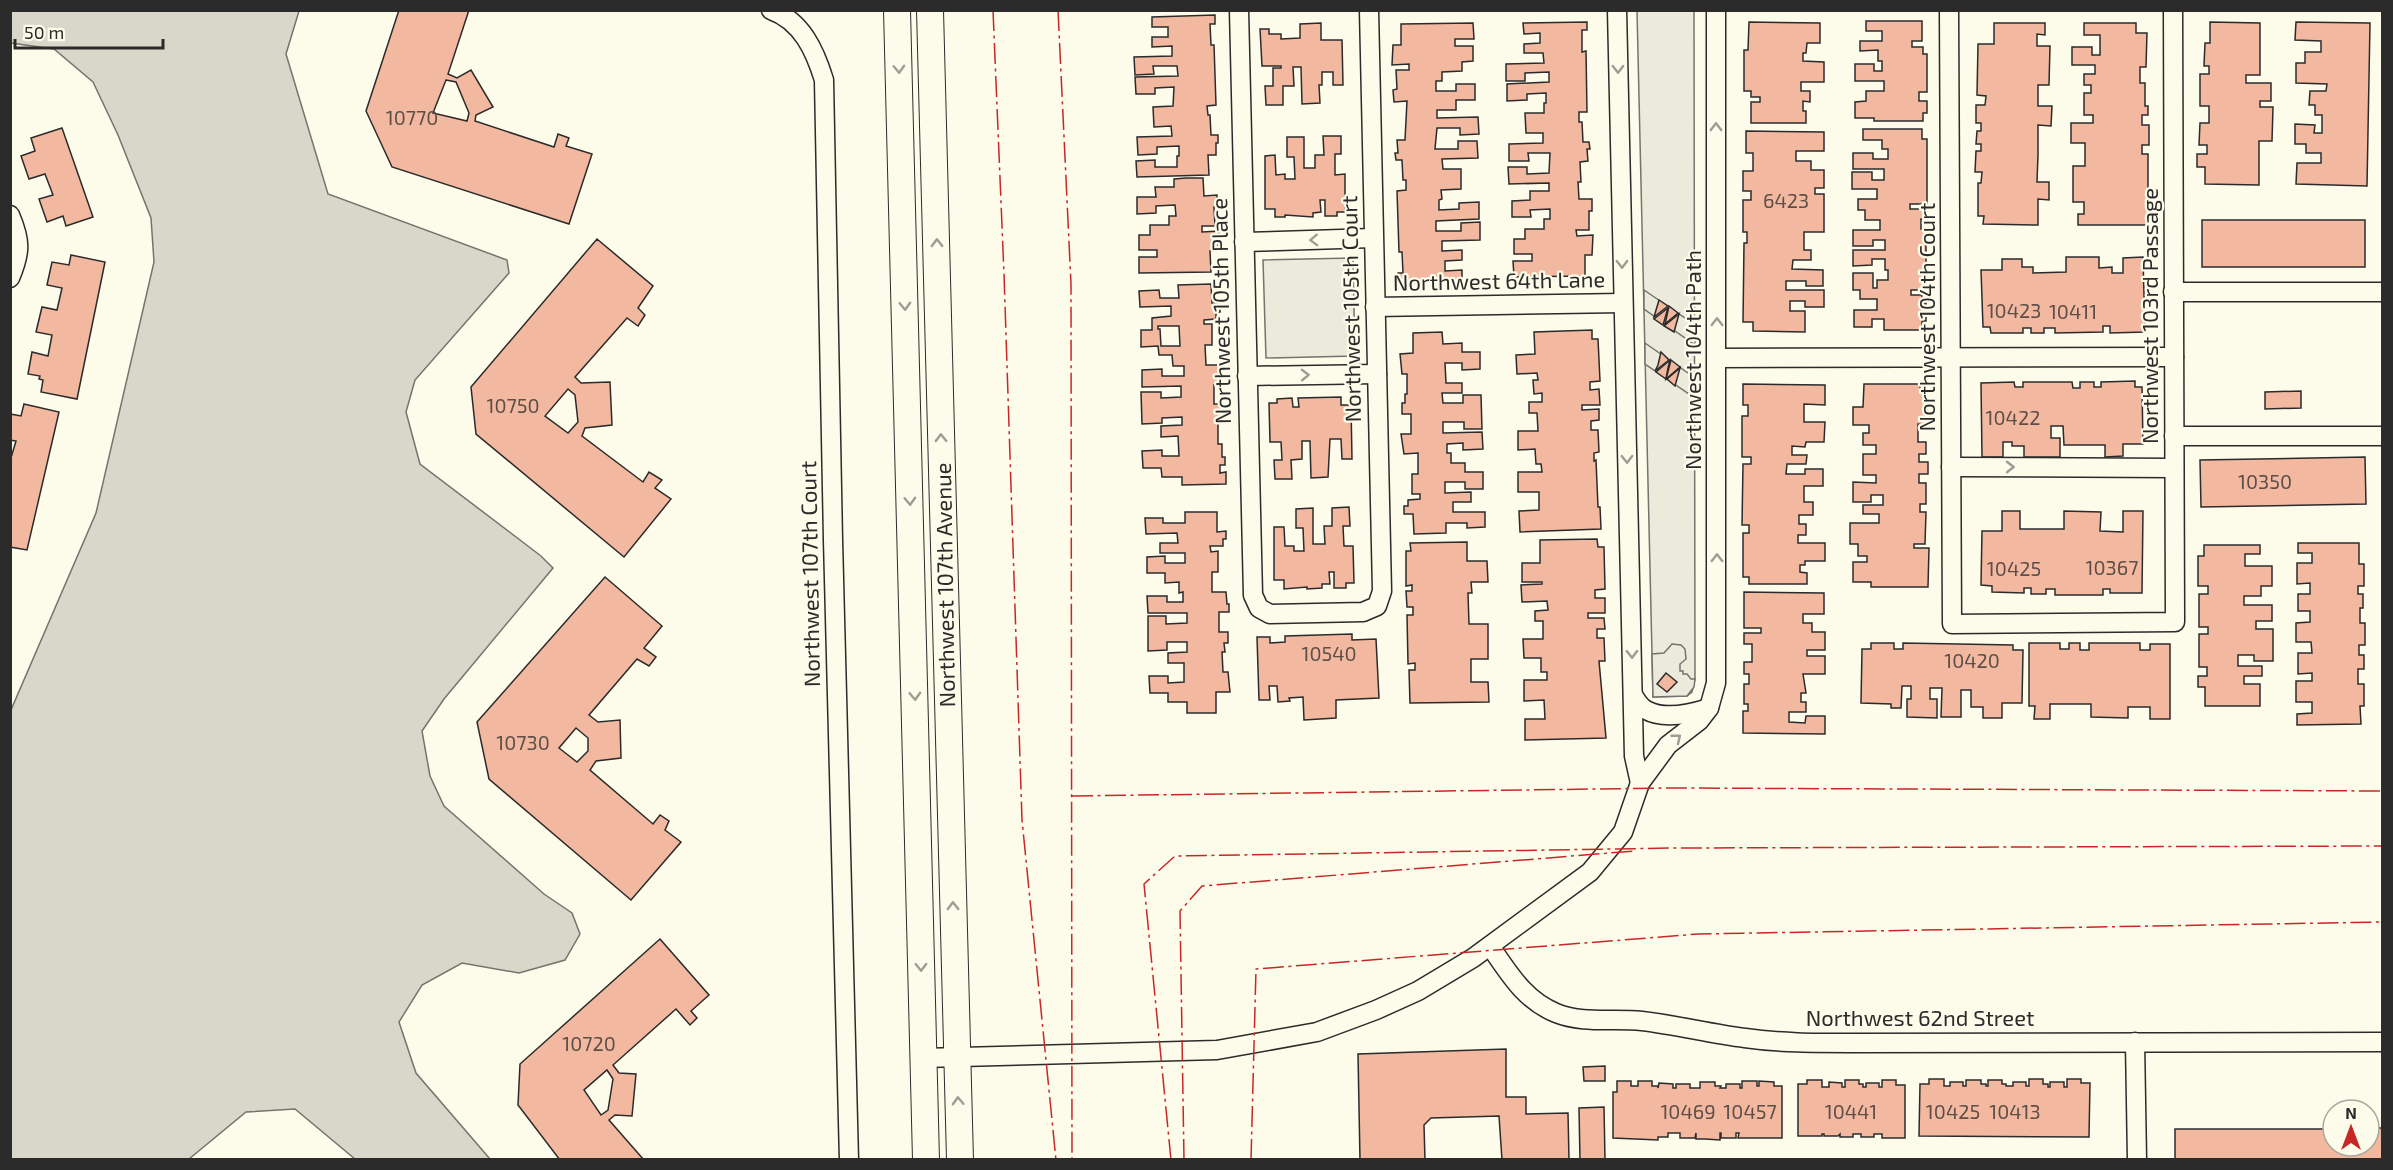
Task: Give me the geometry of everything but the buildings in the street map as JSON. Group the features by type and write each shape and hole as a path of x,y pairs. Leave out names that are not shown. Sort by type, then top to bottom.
{"main road":[{"name":"Northwest 107th Avenue","path":"897,10 926,1160"},
{"name":"Northwest 107th Avenue","path":"930,10 960,1160"}],"street":[{"name":"Northwest 107th Court","path":"771,10 802,31 816,54 824,80 833,552 849,1160"},
{"name":"Northwest 105th Place","path":"1239,10 1253,595 1259,608"},
{"name":"Northwest 105th Court","path":"1259,608 1270,614 1363,612 1377,606 1382,591 1370,10"},
{"path":"1617,10 1634,756 1640,783"},
{"name":"Northwest 104th Path","path":"1709,708 1716,683 1716,10"},
{"name":"Northwest 104th Court","path":"1949,10 1952,624 2175,622"},
{"name":"Northwest 103rd Passage","path":"2173,10 2175,622"},
{"path":"10,215 19,240 20,253 10,278"},
{"path":"1244,242 1373,238"},
{"path":"2173,292 2382,292"},
{"name":"Northwest 64th Lane","path":"1375,308 1623,303"},
{"path":"1717,358 2174,357"},
{"path":"1247,376 1377,374"},
{"path":"2174,436 2382,436"},
{"path":"1951,467 2174,468"},
{"path":"1633,695 1643,709 1657,714 1690,714 1709,708"},
{"path":"923,1058 1217,1050 1317,1032 1376,1010 1442,978 1490,946 1590,872 1623,832 1640,783 1668,745 1699,721 1709,708"},
{"name":"Northwest 62nd Street","path":"1490,946 1521,990 1556,1013 1580,1020 1639,1021 1745,1038 1790,1042 2382,1042"},
{"path":"2135,1042 2137,1160"}],"shaded area":[{"path":"11,10 299,11 286,54 328,194 507,260 509,273 415,380 406,412 420,464 541,556 553,568 444,699 422,731 430,776 444,806 544,894 572,913 580,934 565,960 519,973 462,963 422,985 399,1022 416,1073 490,1159 355,1159 295,1109 246,1112 189,1159 11,1159 11,710 96,513 154,262 151,218 118,135 93,82 54,49 11,43"},
{"path":"1637,11 1694,11 1695,679 1692,692 1687,696 1653,697"},
{"path":"1353,258 1355,356 1266,358 1263,260"},
{"path":"1644,290 1695,325 1695,345 1644,309"},
{"path":"1645,343 1695,378 1695,398 1645,364"},
{"path":"1672,644 1681,645 1685,649 1686,659 1680,664 1680,671 1691,679 1695,679 1694,687 1687,696 1653,697 1652,654 1664,653"}],"power":[{"path":"993,10 1022,820 1056,1160"},
{"path":"1058,10 1071,284 1072,1160"},
{"path":"1072,796 1670,788 2382,791"},
{"path":"1171,1160 1144,884 1175,856 1676,848 2382,846"},
{"path":"1184,1160 1180,911 1202,886 1634,851"},
{"path":"1251,1160 1256,969 1698,934 2382,922"}]}
